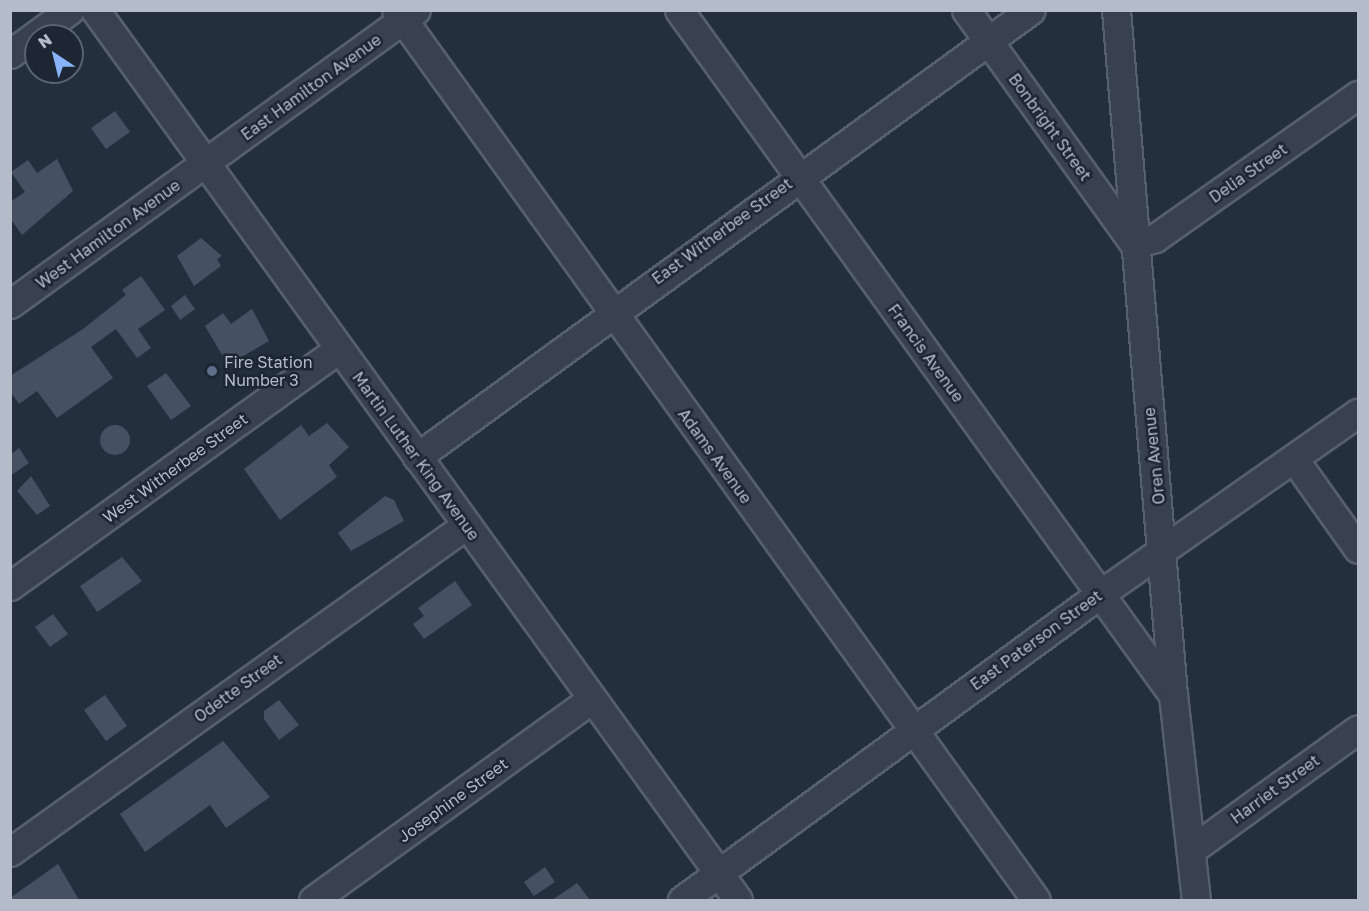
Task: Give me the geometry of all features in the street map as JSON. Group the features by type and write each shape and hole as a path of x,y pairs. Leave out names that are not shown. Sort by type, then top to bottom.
{"street":[{"path":"10,54 70,10"},
{"name":"Martin Luther King Avenue","path":"95,10 738,900"},
{"name":"Francis Avenue","path":"679,10 1173,694"},
{"name":"Bonbright Street","path":"966,10 1134,244"},
{"name":"East Witherbee Street","path":"417,457 610,312 1031,10"},
{"name":"Oren Avenue","path":"1116,10 1134,244 1163,550 1173,694 1196,900"},
{"name":"East Hamilton Avenue","path":"205,164 405,14"},
{"name":"Adams Avenue","path":"405,14 610,312 1036,900"},
{"name":"Delia Street","path":"1134,244 1155,238 1359,95"},
{"name":"West Hamilton Avenue","path":"10,304 205,164"},
{"name":"West Witherbee Street","path":"10,586 339,349"},
{"name":"East Paterson Street","path":"682,900 1100,594 1359,413"},
{"path":"1294,459 1359,549"},
{"name":"Odette Street","path":"10,852 466,525"},
{"name":"Josephine Street","path":"313,900 592,699"},
{"name":"Harriet Street","path":"1191,850 1359,729"}],"building":[{"path":"115,111 130,132 106,149 91,128"},
{"path":"57,159 73,191 22,235 10,218 10,202 25,192 11,172 28,160 37,173"},
{"path":"201,238 222,256 217,259 221,266 194,286 177,256"},
{"path":"141,276 165,310 138,329 151,348 137,358 116,329 91,347 113,378 57,418 37,391 19,404 10,391 10,376 83,329 126,295 122,290"},
{"path":"185,295 195,309 180,320 171,306"},
{"path":"252,309 269,341 228,365 205,326 223,313 231,324"},
{"path":"166,373 191,406 171,420 147,386"},
{"path":"327,423 349,447 329,465 337,477 280,520 244,469 301,425 309,436"},
{"path":"115,425 125,430 130,440 125,450 115,455 105,450 100,440 105,430"},
{"path":"19,448 29,463 10,476 10,455"},
{"path":"31,476 50,506 37,515 17,491"},
{"path":"385,496 394,500 404,521 351,551 338,533"},
{"path":"122,557 142,581 97,612 80,586"},
{"path":"455,581 472,605 424,639 413,624 424,616 418,608"},
{"path":"53,614 68,634 50,647 35,627"},
{"path":"105,695 127,726 106,741 84,710"},
{"path":"279,700 299,725 279,740 264,719 264,711"},
{"path":"223,741 270,797 226,828 210,805 145,852 120,814"},
{"path":"58,864 79,900 10,900 10,898"},
{"path":"545,867 555,882 534,896 524,882"},
{"path":"577,883 590,900 552,900"}],"place":[{"name":"Fire Station Number 3","path":"212,371"}]}
